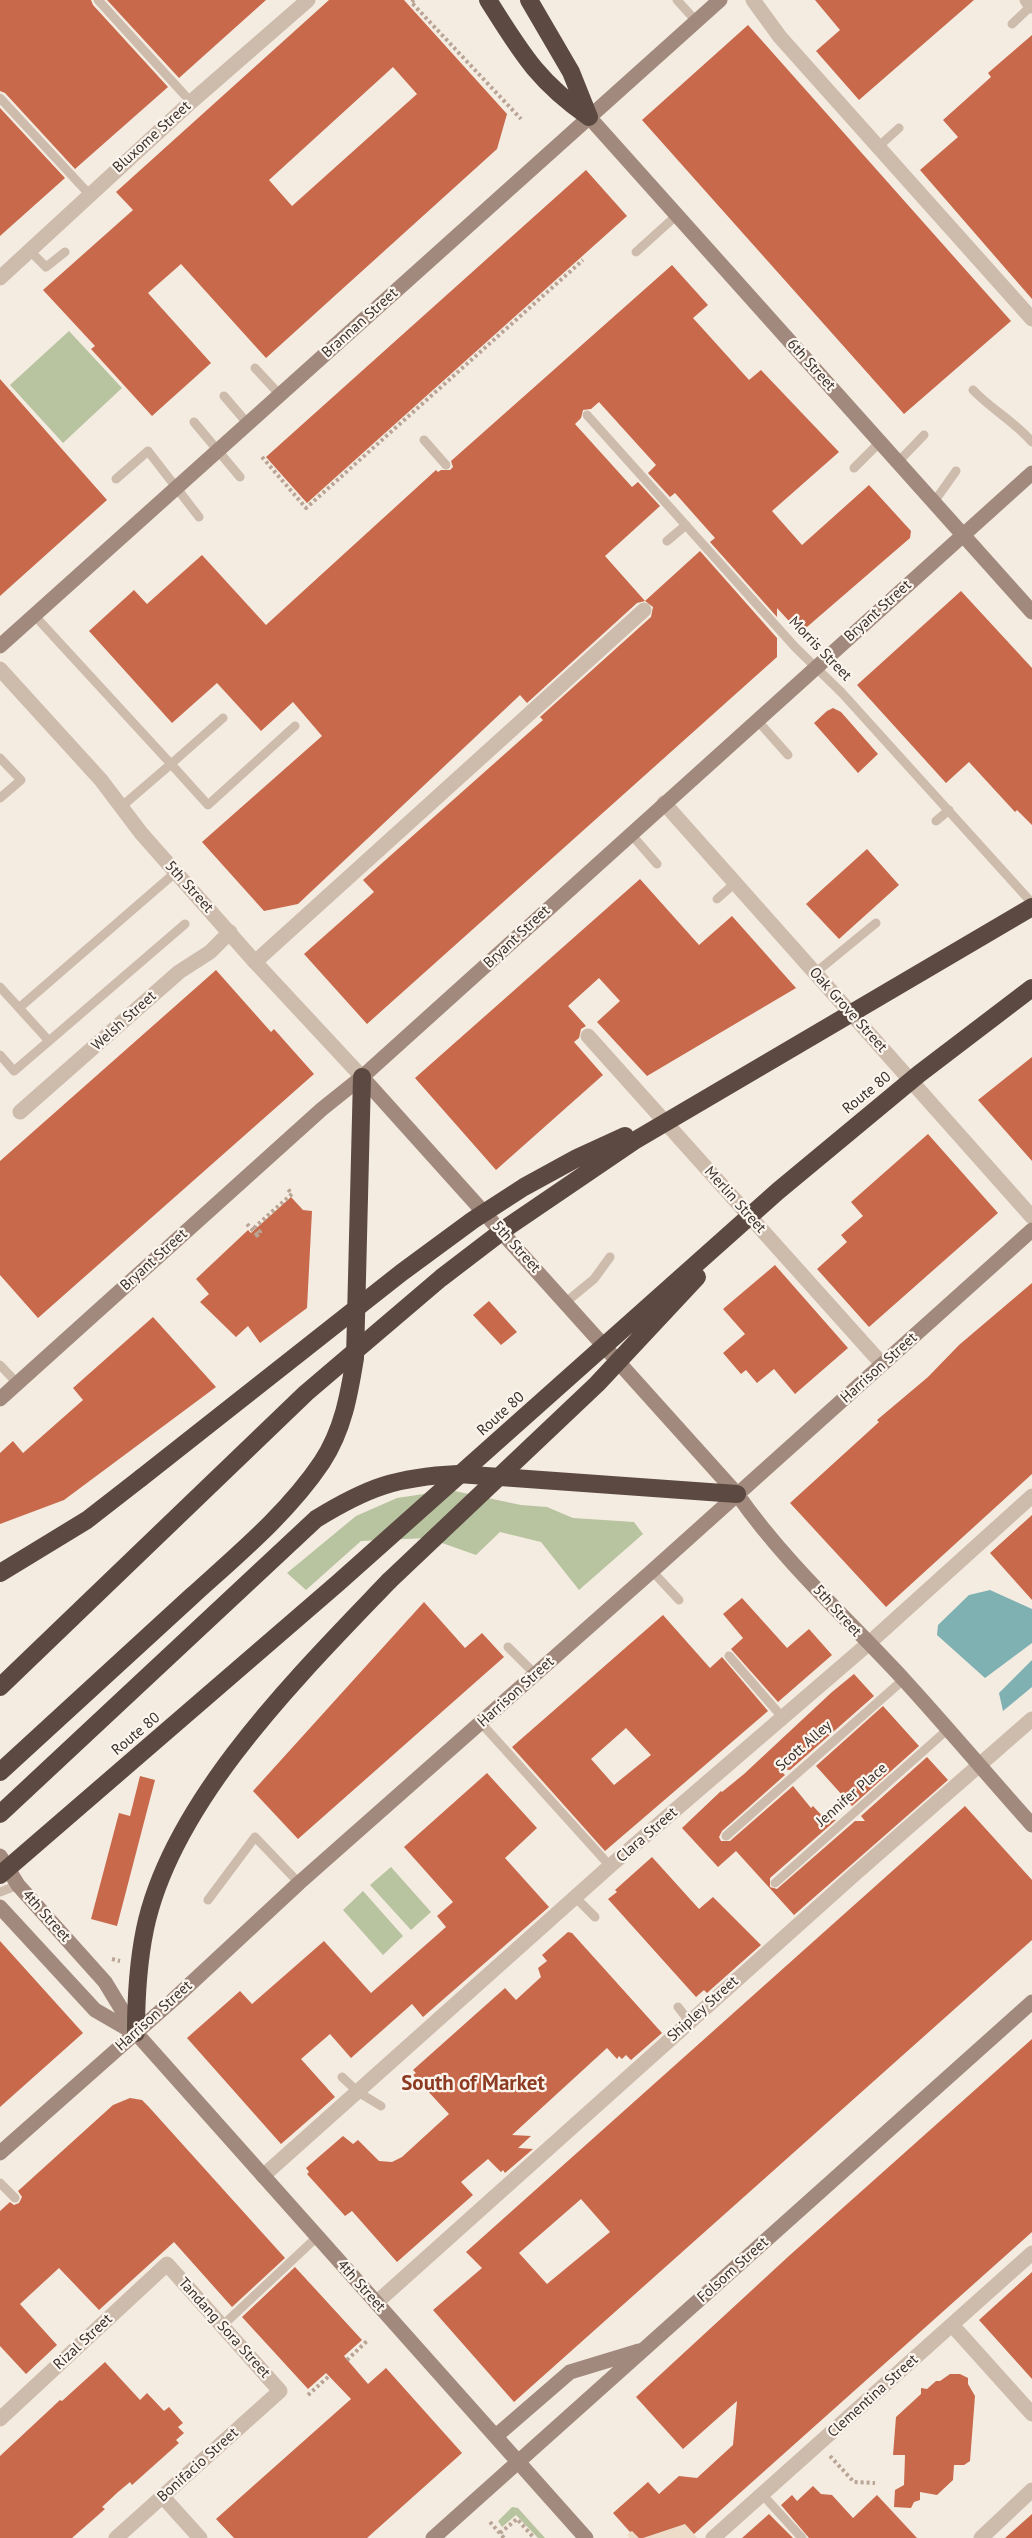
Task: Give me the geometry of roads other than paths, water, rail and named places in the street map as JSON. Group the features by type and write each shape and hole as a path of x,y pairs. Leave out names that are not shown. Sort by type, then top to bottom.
{"highway":[{"path":"488,0 527,62 546,84 589,117"},
{"path":"529,0 571,72 589,117"},
{"path":"0,1687 242,1453 375,1332 509,1226 634,1141 1032,907"},
{"name":"Route 80","path":"0,1875 338,1583 778,1191 919,1074 1032,988"},
{"path":"0,1772 219,1571 295,1497 322,1461 340,1428 349,1395 355,1358 362,1077"},
{"path":"0,1573 87,1520 473,1220 524,1186 577,1158 695,1104"},
{"path":"136,2033 136,1991 145,1928 155,1894 168,1859 186,1824 209,1790 269,1712 347,1625 389,1581 597,1384 778,1191"},
{"path":"0,1814 316,1519 349,1499 375,1488 419,1476 458,1474 737,1494"}],"main road":[{"name":"Brannan Street","path":"0,646 720,0"},
{"name":"6th Street","path":"589,117 1032,612"},
{"name":"Bryant Street","path":"0,1399 314,1117 362,1077 1032,473"},
{"name":"5th Street","path":"362,1077 737,1494 759,1525 903,1680 1032,1824"},
{"name":"Harrison Street","path":"0,2153 136,2033 299,1883 481,1724 1032,1230"},
{"name":"4th Street","path":"0,1856 18,1885 105,1982 136,2033 586,2538"},
{"name":"4th Street","path":"0,1907 95,2010 136,2033"},
{"name":"Folsom Street","path":"433,2538 1032,2002"},
{"path":"496,2436 570,2372 644,2349"}],"street":[{"name":"Bluxome Street","path":"0,278 89,194 308,0"},
{"path":"753,0 780,37 1032,319"},
{"path":"1026,0 1032,5"},
{"path":"255,962 644,610"},
{"name":"5th Street","path":"0,669 101,780 176,872 255,962 362,1077"},
{"name":"Oak Grove Street","path":"664,803 1032,1218"},
{"name":"Welsh Street","path":"20,1112 179,972 210,952 230,932"},
{"name":"Merlin Street","path":"588,1036 882,1364"},
{"name":"Clara Street","path":"263,2176 610,1866 868,1644 1032,1496"},
{"name":"Shipley Street","path":"376,2303 689,2021 1032,1719"},
{"name":"Clementina Street","path":"713,2538 1032,2253"},
{"name":"Tandang Sora Street","path":"167,2265 280,2391"},
{"name":"Rizal Street","path":"2,2413 167,2265"},
{"path":"952,2325 1032,2414"},
{"name":"Bonifacio Street","path":"117,2538 280,2391"},
{"path":"981,2538 1032,2490"},
{"path":"163,2497 200,2538"}],"lane":[{"path":"98,0 191,102"},
{"path":"677,0 696,21"},
{"path":"1012,24 1032,5"},
{"path":"0,98 89,194"},
{"path":"878,147 899,128"},
{"path":"636,252 677,215"},
{"path":"30,251 46,267 65,252"},
{"path":"255,368 280,395"},
{"path":"973,390 991,409 1015,424 1032,442"},
{"path":"224,396 248,424"},
{"name":"Morris Street","path":"587,415 795,647 816,666 1032,903"},
{"path":"194,422 240,477"},
{"path":"898,462 924,435"},
{"path":"424,440 446,465"},
{"path":"854,468 880,442"},
{"path":"116,479 148,451 199,517"},
{"path":"934,502 956,471"},
{"path":"667,541 686,525"},
{"path":"34,615 208,805 295,726"},
{"path":"121,807 223,718"},
{"path":"757,720 788,755"},
{"path":"0,758 21,780 0,798"},
{"path":"936,821 949,810"},
{"path":"630,833 657,864"},
{"path":"20,1008 176,872"},
{"path":"717,899 735,883"},
{"path":"815,973 876,923"},
{"path":"1,1059 14,1071 184,924"},
{"path":"0,987 49,1041"},
{"path":"566,1302 594,1279 610,1257"},
{"path":"0,1365 17,1383"},
{"path":"652,1571 679,1600"},
{"path":"508,1647 535,1674"},
{"path":"729,1656 783,1718"},
{"name":"Scott Alley","path":"726,1836 903,1680"},
{"path":"481,1724 610,1866"},
{"name":"Jennifer Place","path":"775,1882 948,1730"},
{"path":"208,1900 255,1837 299,1883"},
{"path":"0,1892 18,1885"},
{"path":"575,1897 595,1917"},
{"path":"678,2007 689,2021"},
{"path":"342,2077 358,2092 381,2106"},
{"path":"0,2183 15,2198"},
{"path":"222,2326 317,2237"},
{"path":"761,2493 802,2538"}],"water":[{"path":"990,1590 1032,1609 1032,1643 985,1678 937,1635 938,1625 969,1595"},
{"path":"1032,1660 1032,1687 1003,1711 999,1693"}],"district":[{"name":"South of Market","path":"473,2084"}]}
